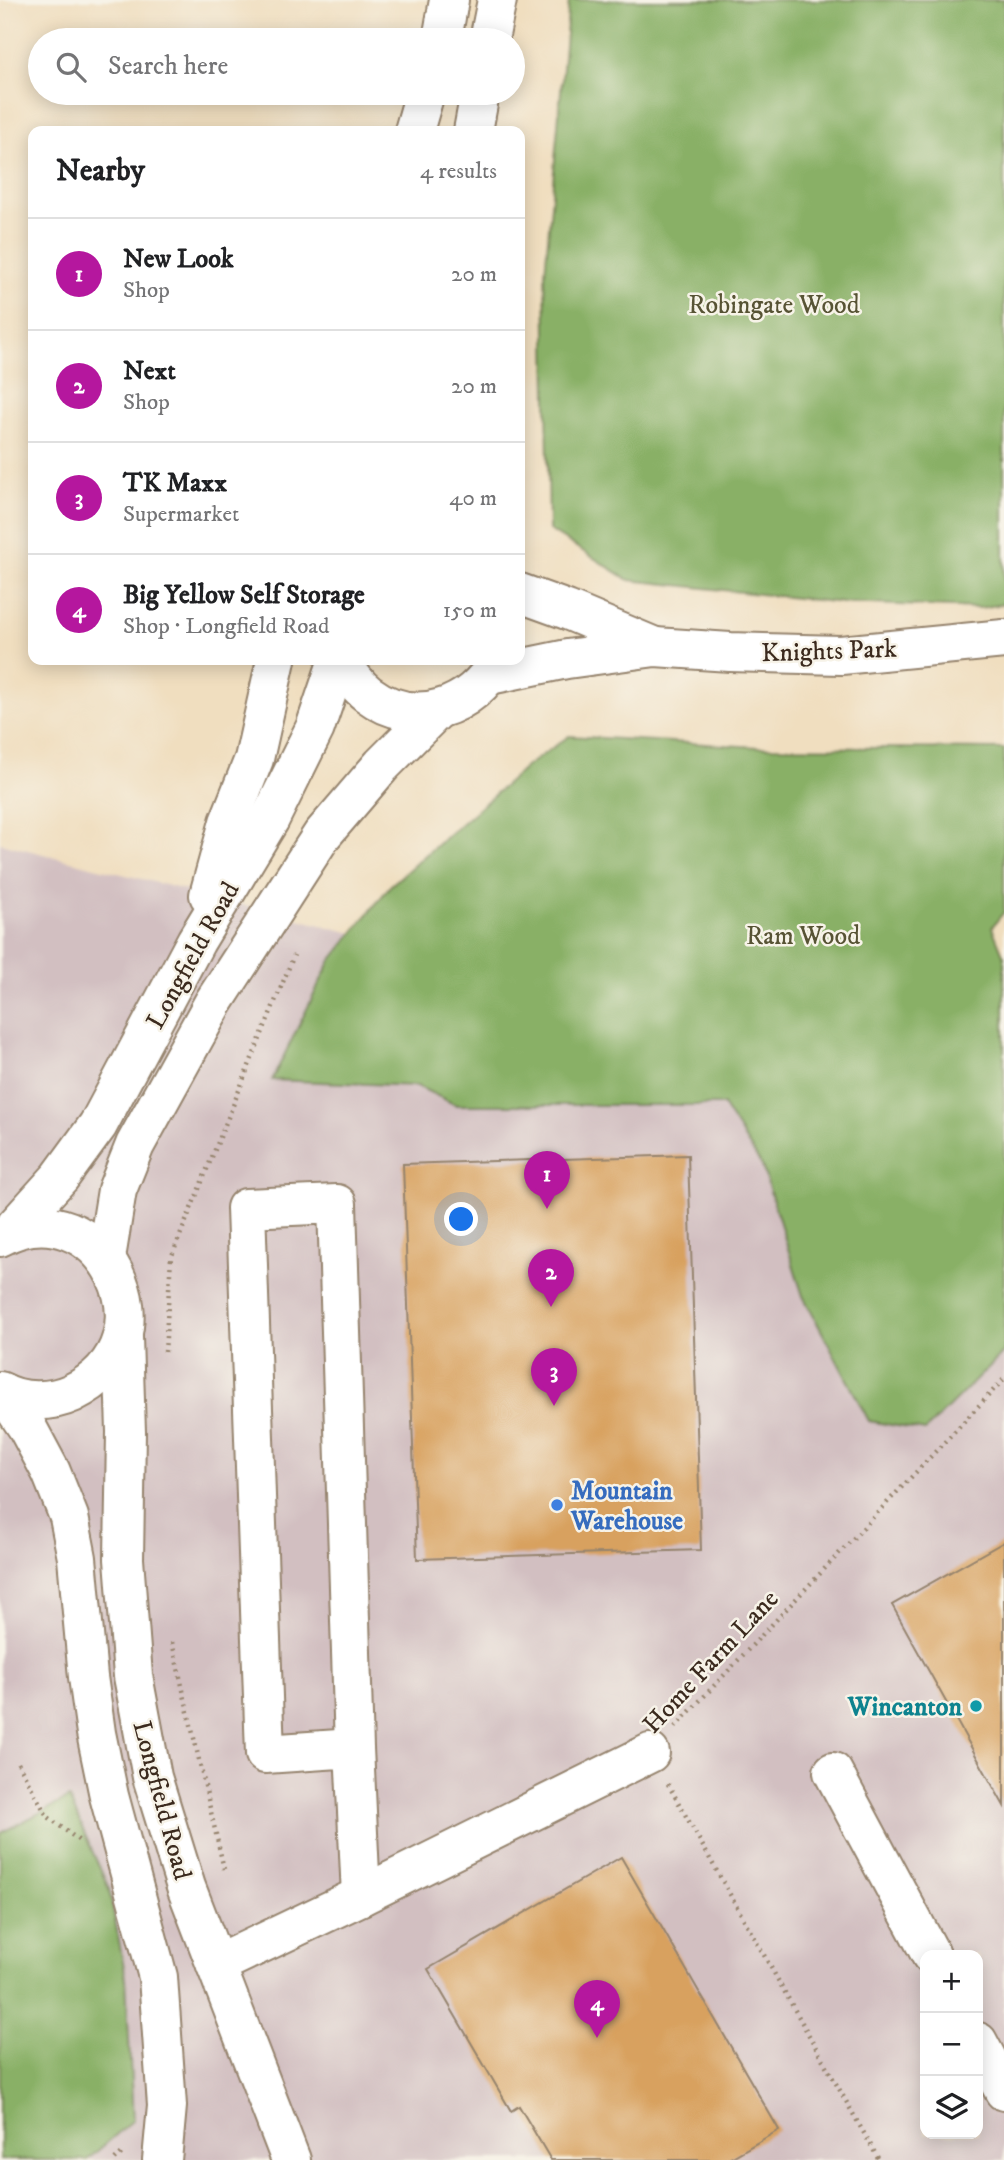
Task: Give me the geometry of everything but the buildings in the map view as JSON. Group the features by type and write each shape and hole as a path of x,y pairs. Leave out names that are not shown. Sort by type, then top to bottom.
{"street":[{"path":"491,28 496,0"},
{"path":"415,126 422,105"},
{"path":"430,126 433,105"},
{"path":"474,126 478,105"},
{"name":"Knights Park","path":"525,595 655,647"},
{"name":"Knights Park","path":"525,664 655,647 841,655 1004,639"},
{"path":"196,941 229,822 254,759 275,665"},
{"name":"Longfield Road","path":"5,1234 60,1177 98,1125 196,941 270,819 315,728 337,665"},
{"path":"343,665 367,694 389,706 413,711 437,710 457,703 475,691 494,667"},
{"name":"Knights Park","path":"494,667 512,665"},
{"name":"Longfield Road","path":"291,2160 186,1887 152,1777 133,1676 124,1559 126,1432 123,1337 126,1309 120,1282 106,1258 117,1190 135,1145 214,1002 322,835 382,765 437,710"},
{"path":"354,1748 265,1754 246,1208 337,1204 361,1896"},
{"path":"5,1234 37,1226 63,1229 87,1240 106,1258"},
{"path":"2,1392 32,1401 62,1397 89,1385 110,1364 123,1337"},
{"name":"Longfield Road","path":"2,1392 27,1427 51,1472 69,1517 77,1559 96,1732 109,1796 158,1977 167,2106 161,2158"},
{"path":"216,1965 650,1753"},
{"path":"833,1772 928,1950"},
{"path":"983,2051 1004,2091"}],"path":[{"name":"Home Farm Lane","path":"879,2160 650,1753 1004,1380"},
{"path":"18,1763 47,1816 133,1882"}],"shaded area":[{"path":"0,843 1004,1099 1004,2160 0,2160"}],"green space":[{"name":"Robingate Wood","path":"569,0 1004,0 1004,604 980,608 843,603 629,580 549,530 545,273"},
{"name":"Ram Wood","path":"569,736 759,747 1004,749 1004,912 992,927 1004,957 1004,1352 925,1431 869,1421 803,1296 762,1166 723,1105 456,1105 417,1086 272,1080 330,962 390,886 527,766"},
{"path":"69,1798 109,1889 126,1978 133,2120 87,2160 0,2160 0,1833"}],"place":[{"name":"New Look","path":"547,1209"},
{"name":"Next","path":"551,1307"},
{"name":"TK Maxx","path":"554,1406"},
{"name":"Mountain Warehouse","path":"557,1505"},
{"name":"Wincanton","path":"976,1706"},
{"name":"Big Yellow Self Storage","path":"597,2038"}]}
